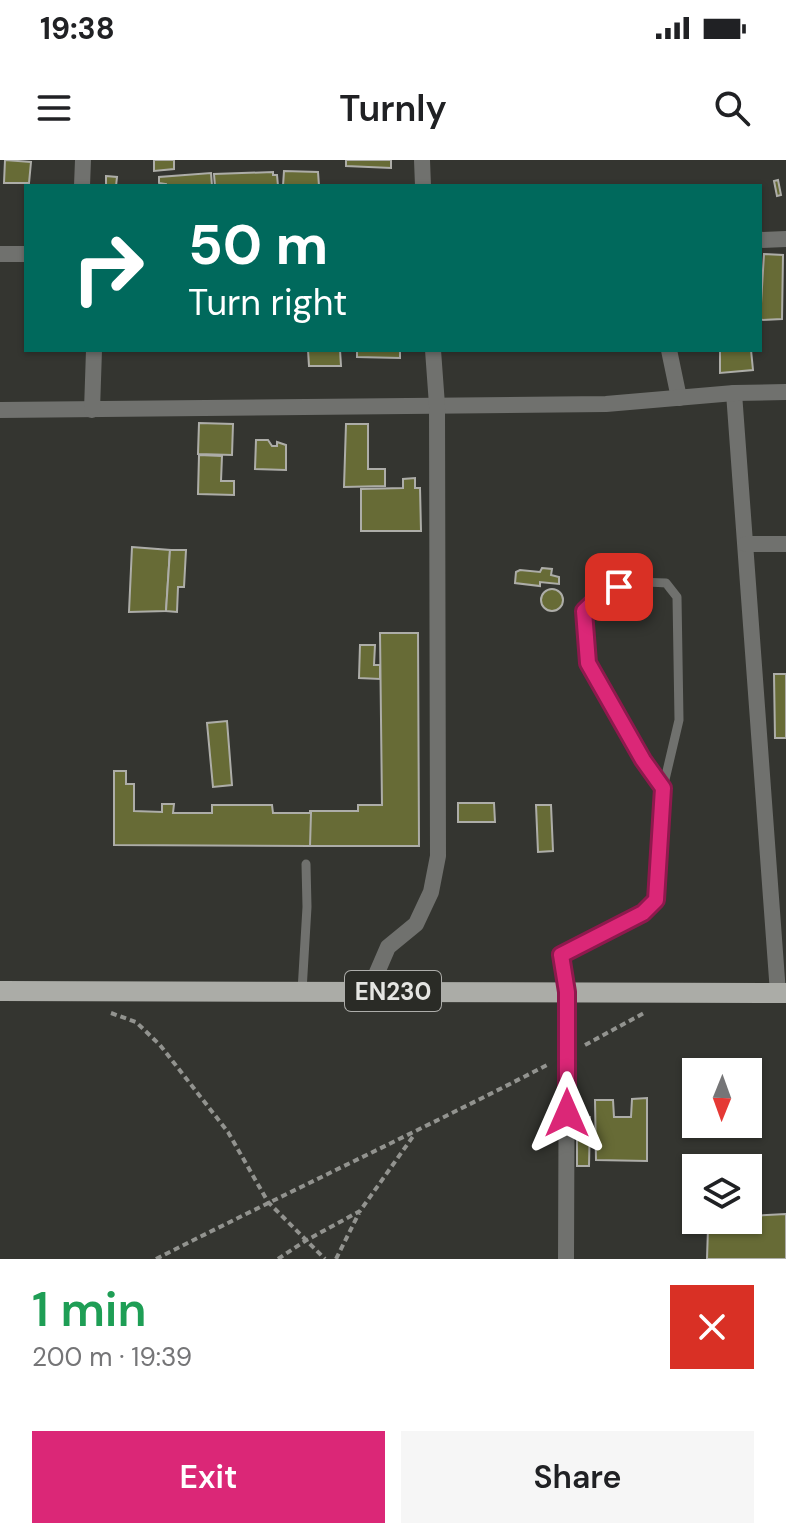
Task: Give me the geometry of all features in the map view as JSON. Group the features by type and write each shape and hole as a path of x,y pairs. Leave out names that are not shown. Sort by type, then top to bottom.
{"main road":[{"name":"EN230","path":"0,991 782,993"}],"street":[{"path":"82,184 83,160"},
{"path":"422,160 423,184"},
{"path":"762,240 786,239"},
{"path":"0,254 24,254"},
{"path":"92,410 94,352"},
{"path":"369,991 388,947 416,924 431,892 438,856 437,405 433,352"},
{"path":"669,352 679,398"},
{"path":"0,410 606,404 734,393 786,392"},
{"path":"734,393 782,993"},
{"path":"746,544 786,544"},
{"path":"566,1259 567,992"}],"lane":[{"path":"567,992 561,955 643,913 656,900 663,788 679,720 677,597 666,583 635,581 603,593 584,611 588,663 643,760 663,788"},
{"path":"302,991 306,864"}],"path":[{"path":"156,1259 415,1133 681,992"},
{"path":"109,1012 136,1022 160,1045 228,1132 268,1202 325,1259"},
{"path":"336,1259 360,1211 415,1133"},
{"path":"278,1259 360,1211"}],"building":[{"path":"5,160 31,162 29,183 4,183"},
{"path":"154,160 174,160 174,169 154,171"},
{"path":"346,160 391,160 391,168 346,166"},
{"path":"284,171 318,172 319,184 283,184"},
{"path":"273,172 277,175 278,184 215,184 214,174"},
{"path":"211,173 212,184 166,184 159,183 159,177"},
{"path":"106,176 117,177 116,184 106,184"},
{"path":"778,180 781,195 777,196 774,181"},
{"path":"764,254 783,255 782,319 762,320"},
{"path":"308,352 340,352 341,366 309,366"},
{"path":"357,352 400,352 400,358 357,357"},
{"path":"720,352 751,352 753,370 720,373"},
{"path":"199,423 233,424 232,455 198,454"},
{"path":"346,424 368,424 368,469 385,469 385,486 344,487"},
{"path":"256,440 268,440 272,446 277,446 277,442 286,445 286,470 255,469"},
{"path":"199,455 222,456 221,481 234,481 234,495 198,494"},
{"path":"415,478 415,488 420,488 421,531 361,531 361,489 403,488 403,479"},
{"path":"132,547 170,550 166,611 129,612"},
{"path":"170,550 186,550 184,587 178,587 177,612 166,611"},
{"path":"542,568 552,569 551,575 559,577 559,584 540,582 540,586 515,583 516,572 540,572"},
{"path":"548,589 556,589 563,600 556,611 548,611 541,604 541,596"},
{"path":"380,633 418,633 419,846 310,846 310,811 358,811 358,805 382,805"},
{"path":"360,645 375,645 374,665 380,665 380,679 359,678"},
{"path":"774,674 786,674 786,738 775,738"},
{"path":"227,721 232,785 213,787 207,723"},
{"path":"114,771 126,771 126,784 134,784 134,811 162,812 162,804 174,804 173,813 212,813 212,805 272,805 273,813 311,813 310,846 114,845"},
{"path":"458,803 494,803 495,822 458,822"},
{"path":"536,805 551,805 553,851 538,852"},
{"path":"647,1098 647,1161 596,1160 595,1100 613,1100 614,1117 631,1117 632,1099"},
{"path":"577,1117 590,1117 589,1166 577,1166"},
{"path":"786,1214 786,1259 707,1259 708,1234 762,1234 762,1215"}],"route":[{"path":"567,1113 567,992 561,955 643,913 656,900 663,788 643,760 588,663 584,611 603,593 619,587"}]}
